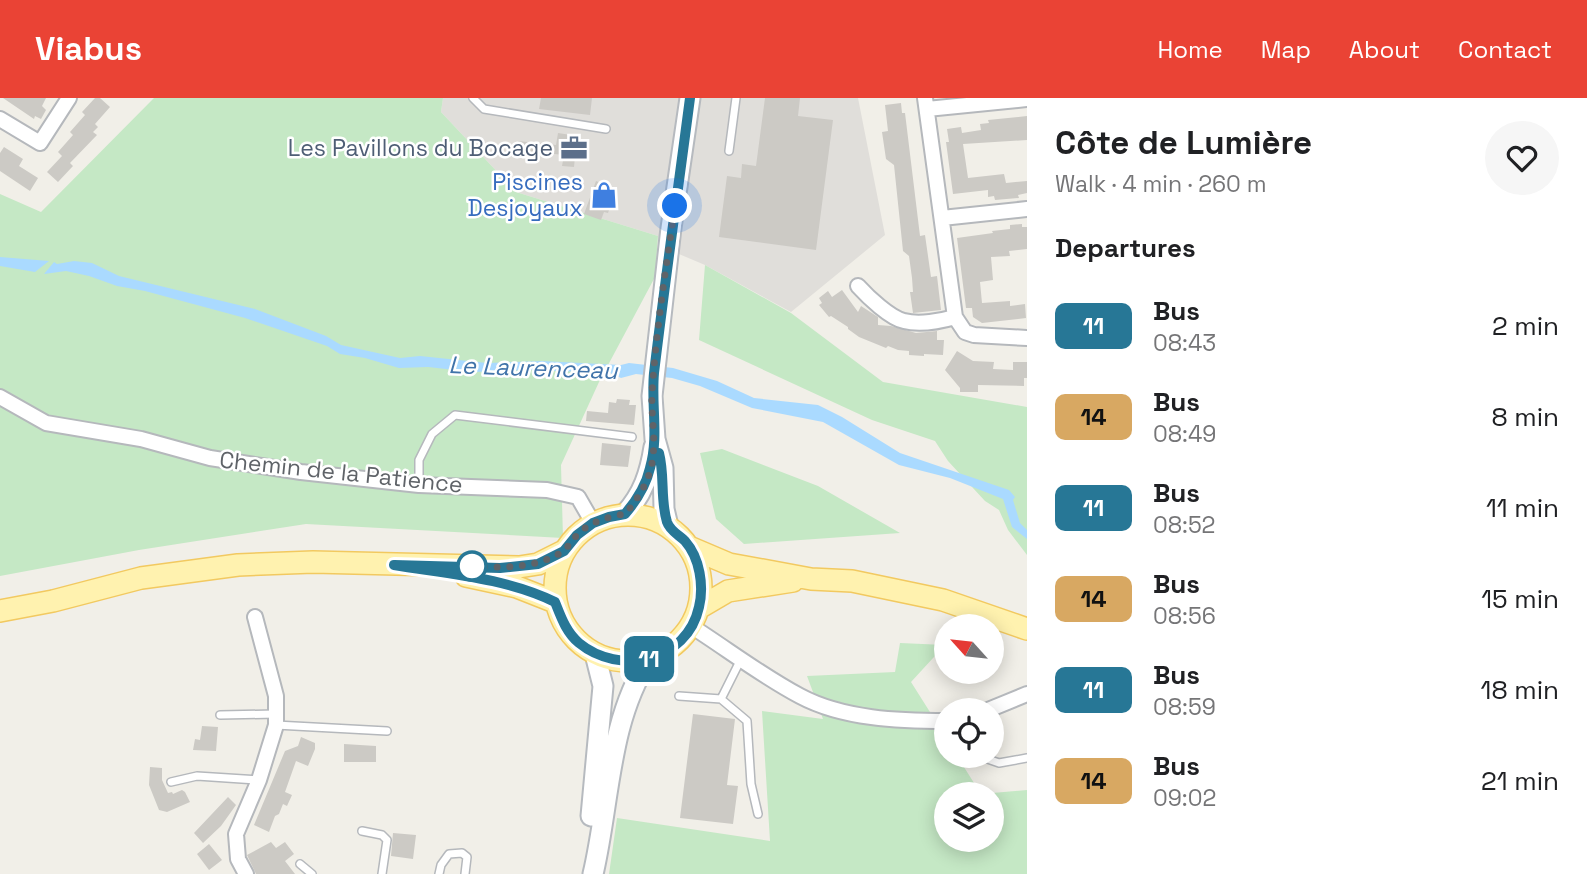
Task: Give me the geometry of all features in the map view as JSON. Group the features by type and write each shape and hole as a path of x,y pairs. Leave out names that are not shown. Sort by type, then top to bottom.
{"main road":[{"path":"668,526 662,497 663,468 655,439 653,416 655,370 671,228 690,98"},
{"path":"625,514 636,502 645,485 655,439"},
{"path":"695,617 701,583 696,561 689,547 668,526 648,517 625,514 609,517 593,523 577,535 564,551 556,576 555,602 563,623 577,641 595,654 612,660 631,662 649,659 666,651 680,640 695,617 728,591 811,579"},
{"path":"689,547 729,564 811,579 852,581 906,591 966,606 1027,629"},
{"path":"0,611 52,601 141,578 237,565 313,562 519,567 538,564 564,551"},
{"path":"394,565 517,587 555,602"},
{"path":"0,626 52,601"},
{"path":"591,874 589,835 603,686 595,654"},
{"path":"591,874 601,839 611,768 623,716 631,691 649,659"}],"street":[{"path":"0,119 40,143 69,98"},
{"path":"1027,99 926,103 955,317 965,332 974,335 1027,338"},
{"path":"942,218 1027,209"},
{"path":"858,286 871,300 903,321 941,321 955,317"},
{"name":"Chemin de la Patience","path":"0,397 46,423 141,439 211,458 301,472 419,485 547,490 578,496 593,523"},
{"path":"246,874 238,859 236,834 258,780 276,720 276,696 256,617"},
{"path":"695,617 741,658 800,696 828,708 862,715 934,720"},
{"path":"1004,703 1027,694"}],"lane":[{"path":"473,98 484,109 606,129"},
{"path":"729,151 736,98"},
{"path":"419,485 419,460 432,434 455,415 632,437"},
{"path":"721,699 741,658"},
{"path":"679,696 721,699 747,721 751,784 758,814"},
{"path":"220,715 387,731"},
{"path":"1004,762 1027,758"},
{"path":"171,782 197,776 258,780"},
{"path":"362,831 382,835 387,840 382,874"},
{"path":"439,874 441,865 449,854 462,853 467,857 465,874"},
{"path":"300,864 312,874"}],"shaded area":[{"path":"443,98 858,98 885,235 791,312 705,265 660,246 658,236 516,192 441,112"}],"green space":[{"path":"154,98 443,98 441,112 516,192 658,236 655,277 599,382 561,465 563,538 306,524 139,550 0,576 0,194 41,212"},
{"path":"705,265 791,313 883,382 1027,407 1027,555 1008,530 999,510 985,501 948,461 935,441 872,420 699,340"},
{"path":"722,449 818,486 900,533 744,544 716,519 700,453"},
{"path":"900,643 934,645 934,657 911,682 934,718 934,768 965,768 973,782 934,782 934,852 1004,852 1004,792 1027,790 1027,874 609,874 617,818 770,841 762,711 823,719 807,676 895,672"}],"water":[{"path":"0,257 49,261 35,272 0,266"},
{"name":"Le Laurenceau","path":"74,261 92,263 119,276 255,309 326,336 341,345 400,358 420,356 487,363 629,363 673,368 717,381 754,398 818,405 900,453 1009,490 1015,497 1013,500 1020,523 1027,530 1027,539 1012,527 1003,499 950,478 899,465 823,422 752,408 700,386 672,378 636,374 621,378 610,373 531,370 473,372 428,367 399,368 340,354 327,346 245,318 117,286 89,276 66,271 44,274 54,262 57,264"}],"building":[{"path":"3,98 46,98 42,106 46,110 41,119 35,116 34,119"},
{"path":"95,98 100,98 110,107 95,124 98,127 93,132 97,135 70,163 73,166 58,182 47,172 62,156 58,152 85,115 82,112"},
{"path":"541,98 592,98 590,115 539,109"},
{"path":"765,98 800,98 798,116 833,120 816,250 719,237 727,176 741,178 742,164 756,166"},
{"path":"901,103 902,113 905,113 920,236 925,235 931,277 937,276 941,310 913,313 910,292 913,292 912,278 909,256 903,251 894,165 886,159 882,132 888,131 885,105"},
{"path":"1027,116 1027,140 963,144 968,178 1004,174 1006,183 1027,181 1027,193 1018,195 1019,198 995,200 994,196 988,197 988,190 953,194 946,142 949,142 947,129 961,127 962,133 981,130 980,124 989,123 988,120"},
{"path":"558,133 577,136 574,167 562,166 564,155 517,150 518,141 556,145"},
{"path":"4,147 23,159 19,166 38,178 30,191 0,171 0,153"},
{"path":"596,181 616,189 608,213 604,212 601,220 584,214"},
{"path":"1022,224 1022,227 1027,227 1027,249 1009,251 1010,256 991,257 993,280 980,282 982,303 1010,301 1010,306 1025,304 1026,318 982,323 973,317 972,308 966,308 957,238 993,233 992,231 1010,229 1010,225"},
{"path":"842,290 858,312 861,306 878,317 878,325 916,333 937,331 937,340 944,340 943,355 909,355 909,351 888,346 886,348 859,337 848,327 829,317 819,305 822,303 819,298 828,291 832,297"},
{"path":"957,351 973,361 994,362 993,369 1013,370 1013,362 1027,362 1024,386 978,385 978,392 960,392 960,388 945,370"},
{"path":"617,399 630,400 629,405 636,405 634,425 586,421 587,411 608,413 609,402 616,403"},
{"path":"602,443 631,446 628,467 600,465"},
{"path":"693,714 735,719 727,785 738,786 733,824 680,818"},
{"path":"202,726 218,727 216,751 193,750 195,739 200,740"},
{"path":"301,737 315,743 315,749 308,766 296,761 285,792 292,795 287,806 283,804 279,814 275,816 269,832 254,825 285,751 298,746"},
{"path":"344,744 376,746 376,762 344,762"},
{"path":"150,767 162,768 162,780 168,793 182,790 190,802 167,812 159,810 149,785"},
{"path":"228,797 236,805 221,826 203,843 194,833"},
{"path":"393,833 416,835 413,859 391,856"},
{"path":"271,842 276,848 285,842 294,854 285,861 295,874 256,874 247,855"},
{"path":"209,844 222,860 209,870 197,854"}],"bus line":[{"name":"11","path":"659,453 663,468 662,497 668,526 689,547 696,561 701,583 699,608 691,626 680,640 666,651 649,659 631,662 612,660 595,654 577,641 563,623 555,602 535,592 471,577 394,565 500,568 538,564 564,551 577,535 593,523 625,514 636,502 651,466 655,439 652,396 671,228 690,98"}],"place":[{"name":"Les Pavillons du Bocage","path":"574,148"},
{"name":"Piscines Desjoyaux","path":"604,195"}],"route":[{"path":"472,566 500,568 538,564 564,551 577,535 593,523 625,514 636,502 651,466 655,439 652,396 675,206"}]}
